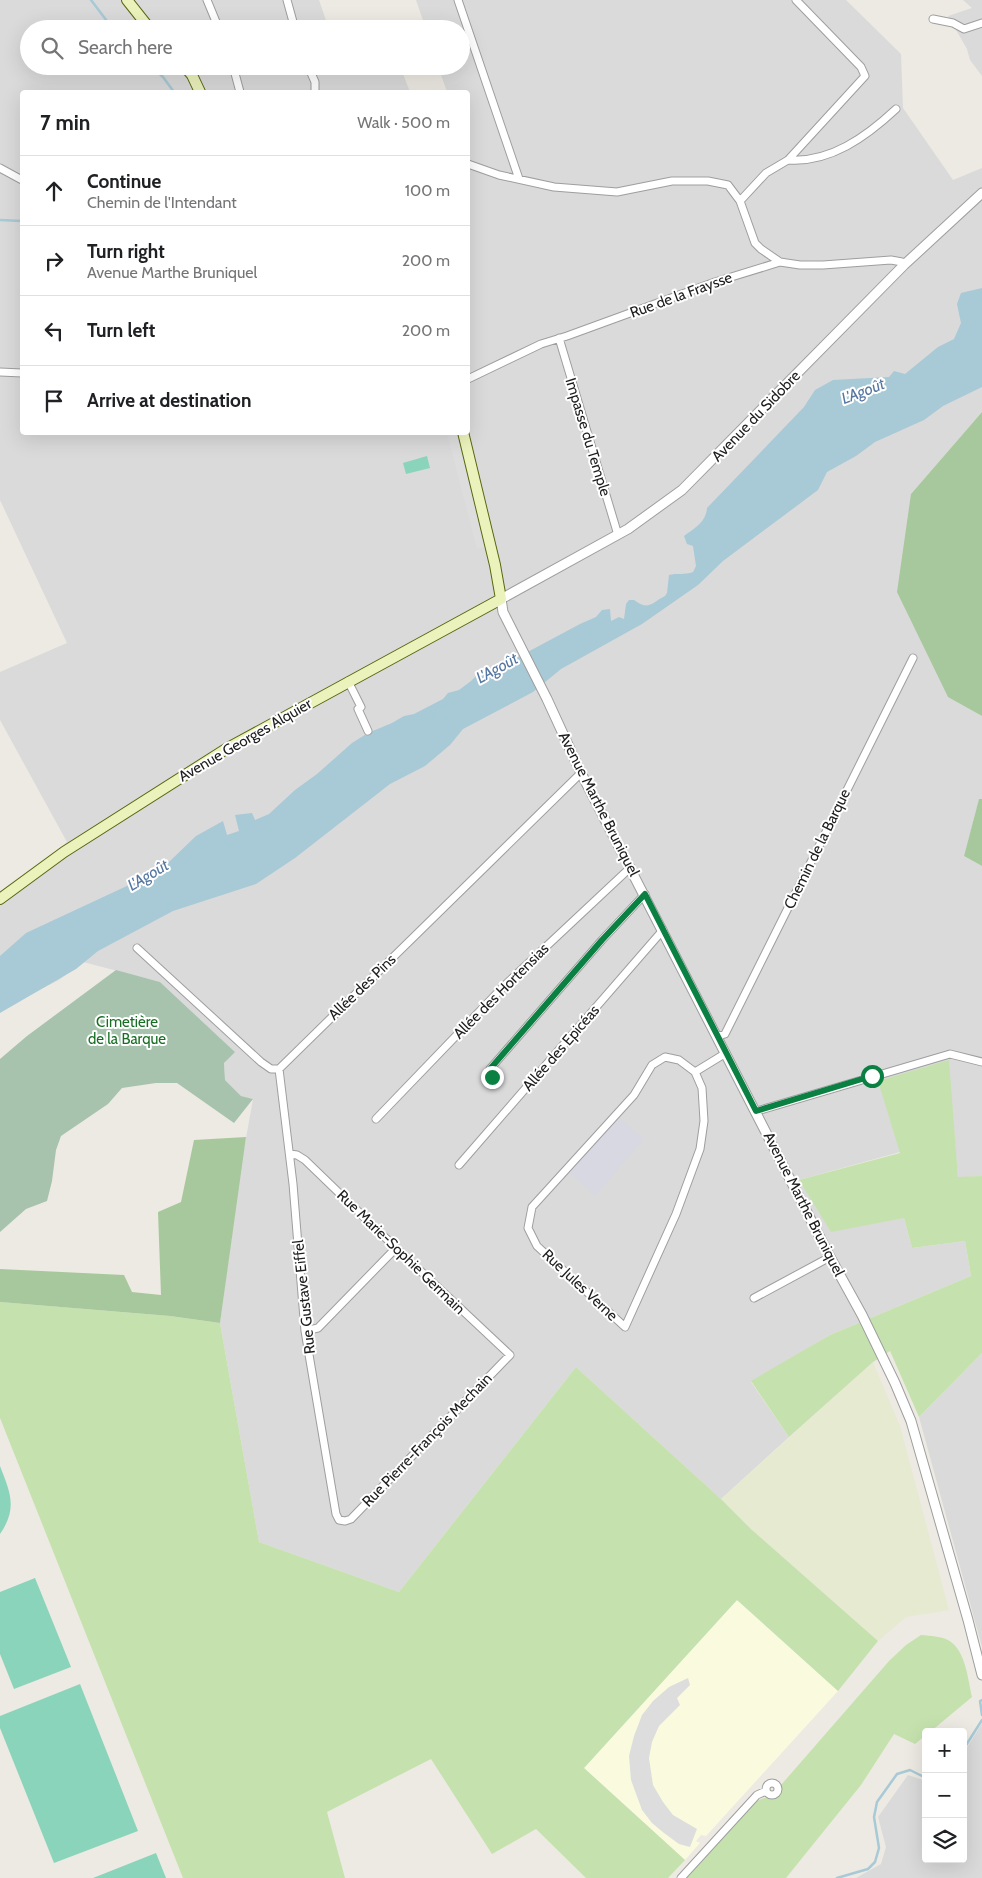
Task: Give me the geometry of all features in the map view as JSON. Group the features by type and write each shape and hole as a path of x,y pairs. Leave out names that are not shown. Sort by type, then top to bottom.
{"main road":[{"path":"127,0 142,20"},
{"path":"192,75 199,90"},
{"path":"464,435 501,599"},
{"name":"Avenue Georges Alquier","path":"0,899 64,852 226,749 501,599"}],"street":[{"path":"207,0 215,20"},
{"path":"286,0 292,20"},
{"path":"458,0 465,20"},
{"path":"740,201 766,173 788,160 865,76 861,67 796,0"},
{"path":"934,19 953,23 964,29 982,24"},
{"path":"470,35 519,179"},
{"path":"235,75 239,90"},
{"path":"312,75 315,82 315,90"},
{"path":"788,160 802,161 830,155 860,139 896,109"},
{"path":"470,165 554,187 617,192 672,181 708,181 728,185 740,201 755,243 761,250 780,262"},
{"path":"0,168 20,179"},
{"name":"Avenue du Sidobre","path":"501,599 618,535 657,510 682,490 904,265 982,193"},
{"name":"Rue de la Fraysse","path":"470,378 541,344 675,296 780,262 800,265 823,265 891,260 902,262 904,265"},
{"name":"Impasse du Temple","path":"559,338 618,535"},
{"path":"0,372 20,373"},
{"name":"Avenue Marthe Bruniquel","path":"501,599 502,612 547,699 581,773 645,894 830,1257 862,1315 912,1421 982,1676"},
{"name":"Chemin de la Barque","path":"718,1036 725,1034 913,658"},
{"path":"348,681 361,707 358,708 368,731"},
{"name":"Allée des Pins","path":"279,1069 581,773"},
{"name":"Allée des Hortensias","path":"376,1119 504,986 631,867"},
{"path":"492,1077 490,1069 602,940 645,894"},
{"name":"Allée des Epicéas","path":"459,1165 663,930"},
{"path":"137,948 262,1062 271,1069 279,1069"},
{"path":"695,1072 726,1053"},
{"path":"756,1111 950,1054 982,1062"},
{"name":"Rue Jules Verne","path":"665,1057 679,1060 695,1072 702,1088 703,1096 704,1121 700,1148 676,1214 625,1327 537,1246 528,1228 532,1207 634,1095 652,1065 665,1057"},
{"name":"Rue Gustave Eiffel","path":"279,1069 290,1154 305,1331 335,1508 338,1517 342,1521"},
{"name":"Rue Marie-Sophie Germain","path":"290,1154 306,1160 510,1355"},
{"path":"305,1331 318,1328 396,1248"},
{"path":"754,1298 830,1257"},
{"name":"Rue Pierre-François Mechain","path":"342,1521 351,1519 510,1355"},
{"path":"680,1878 757,1795 766,1791"}],"shaded area":[{"path":"0,0 319,0 326,20 20,20 20,75 403,75 409,90 20,90 20,435 470,435 470,90 446,90 441,75 470,75 470,20 423,20 416,0 846,0 901,54 903,108 953,180 982,168 982,412 911,494 948,696 982,716 982,799 979,800 964,856 982,866 982,1176 958,1178 948,1060 900,1152 799,1180 904,1218 912,1248 965,1241 971,1276 830,1335 751,1382 789,1437 721,1499 576,1367 399,1592 259,1542 220,1323 241,1166 253,1099 241,1096 225,1080 224,1063 234,1051 160,982 83,962 59,980 0,1010 0,898 67,842 0,720 0,672 67,643 0,500"},
{"path":"963,0 982,0 982,76 970,60 967,49 948,16 972,8"},
{"path":"448,435 457,435 486,547 477,549"},
{"path":"616,1115 644,1139 595,1196 567,1170"},
{"path":"982,1353 982,1647 919,1417"},
{"path":"873,1362 900,1426 949,1610 906,1617 878,1641 752,1530 721,1499"},
{"path":"737,1600 838,1691 706,1836 701,1835 696,1841 700,1843 685,1860 584,1768"},
{"path":"688,1678 690,1685 677,1698 680,1705 659,1726 652,1742 649,1758 653,1785 663,1802 673,1815 697,1829 690,1847 679,1844 664,1833 652,1823 642,1810 631,1780 629,1756 642,1715 653,1701 669,1687"},
{"path":"982,1723 982,1878 856,1878 881,1864 886,1847 878,1817 908,1775 922,1780 922,1863 967,1863 967,1747"}],"green space":[{"path":"982,412 982,716 948,697 897,592 911,494"},
{"path":"427,456 430,468 406,474 403,463"},
{"path":"979,799 982,799 982,866 964,856"},
{"name":"Cimetière de la Barque","path":"116,970 160,982 235,1052 224,1063 225,1080 241,1096 253,1099 234,1123 177,1083 156,1083 122,1088 108,1104 61,1136 56,1150 47,1201 26,1209 0,1232 0,1059 27,1036"},
{"path":"949,1060 958,1177 982,1176 982,1353 919,1417 890,1351 873,1362 789,1437 751,1381 830,1335 971,1276 965,1241 912,1248 904,1218 831,1232 799,1180 900,1153 878,1081"},
{"path":"246,1137 220,1323 170,1316 0,1302 0,1269 124,1275 132,1292 161,1295 158,1212 181,1202 194,1140"},
{"path":"0,1302 170,1316 220,1323 259,1542 399,1592 576,1367 721,1499 752,1530 878,1641 838,1691 737,1600 584,1768 685,1860 668,1878 586,1878 536,1829 492,1854 431,1759 327,1812 345,1878 183,1878 0,1418"},
{"path":"0,1466 7,1484 11,1508 6,1525 0,1534"},
{"path":"35,1578 71,1667 14,1689 0,1654 0,1592"},
{"path":"921,1635 937,1637 951,1642 960,1653 966,1667 972,1697 935,1728 922,1728 922,1738 915,1744 894,1734 861,1785 786,1878 686,1878 756,1802 760,1799 779,1794 781,1785 889,1661 906,1645"},
{"path":"80,1684 138,1831 54,1863 0,1728 0,1716"},
{"path":"156,1853 166,1878 93,1878"}],"water":[{"name":"L'Agoût","path":"982,288 982,387 943,406 924,420 875,442 856,456 827,472 818,490 723,561 698,585 642,624 561,669 533,692 463,729 450,745 425,766 390,784 295,858 256,884 173,911 98,951 76,969 0,1013 0,956 26,933 144,878 170,861 196,836 223,821 227,835 239,831 235,815 252,813 255,820 269,814 352,743 368,733 404,716 414,714 443,699 448,693 459,690 481,671 496,678 501,675 507,663 596,617 602,610 610,609 611,621 619,617 624,619 626,604 629,600 634,600 643,605 650,605 665,596 669,575 693,572 696,566 693,546 687,544 684,536 699,524 705,517 707,508 804,407 815,390 833,380 889,377 894,371 905,374 938,347 954,339 961,323 957,304 961,293"}],"waterway":[{"path":"91,0 106,20"},
{"path":"161,75 173,90"},
{"path":"0,220 20,221"},
{"path":"982,1700 980,1701 982,1715"},
{"path":"967,1744 982,1720"},
{"path":"837,1878 868,1869 875,1862 879,1848 874,1817 877,1802 897,1774 910,1770 922,1776"}],"route":[{"path":"492,1077 490,1069 602,940 645,894 756,1111 872,1076"}]}
